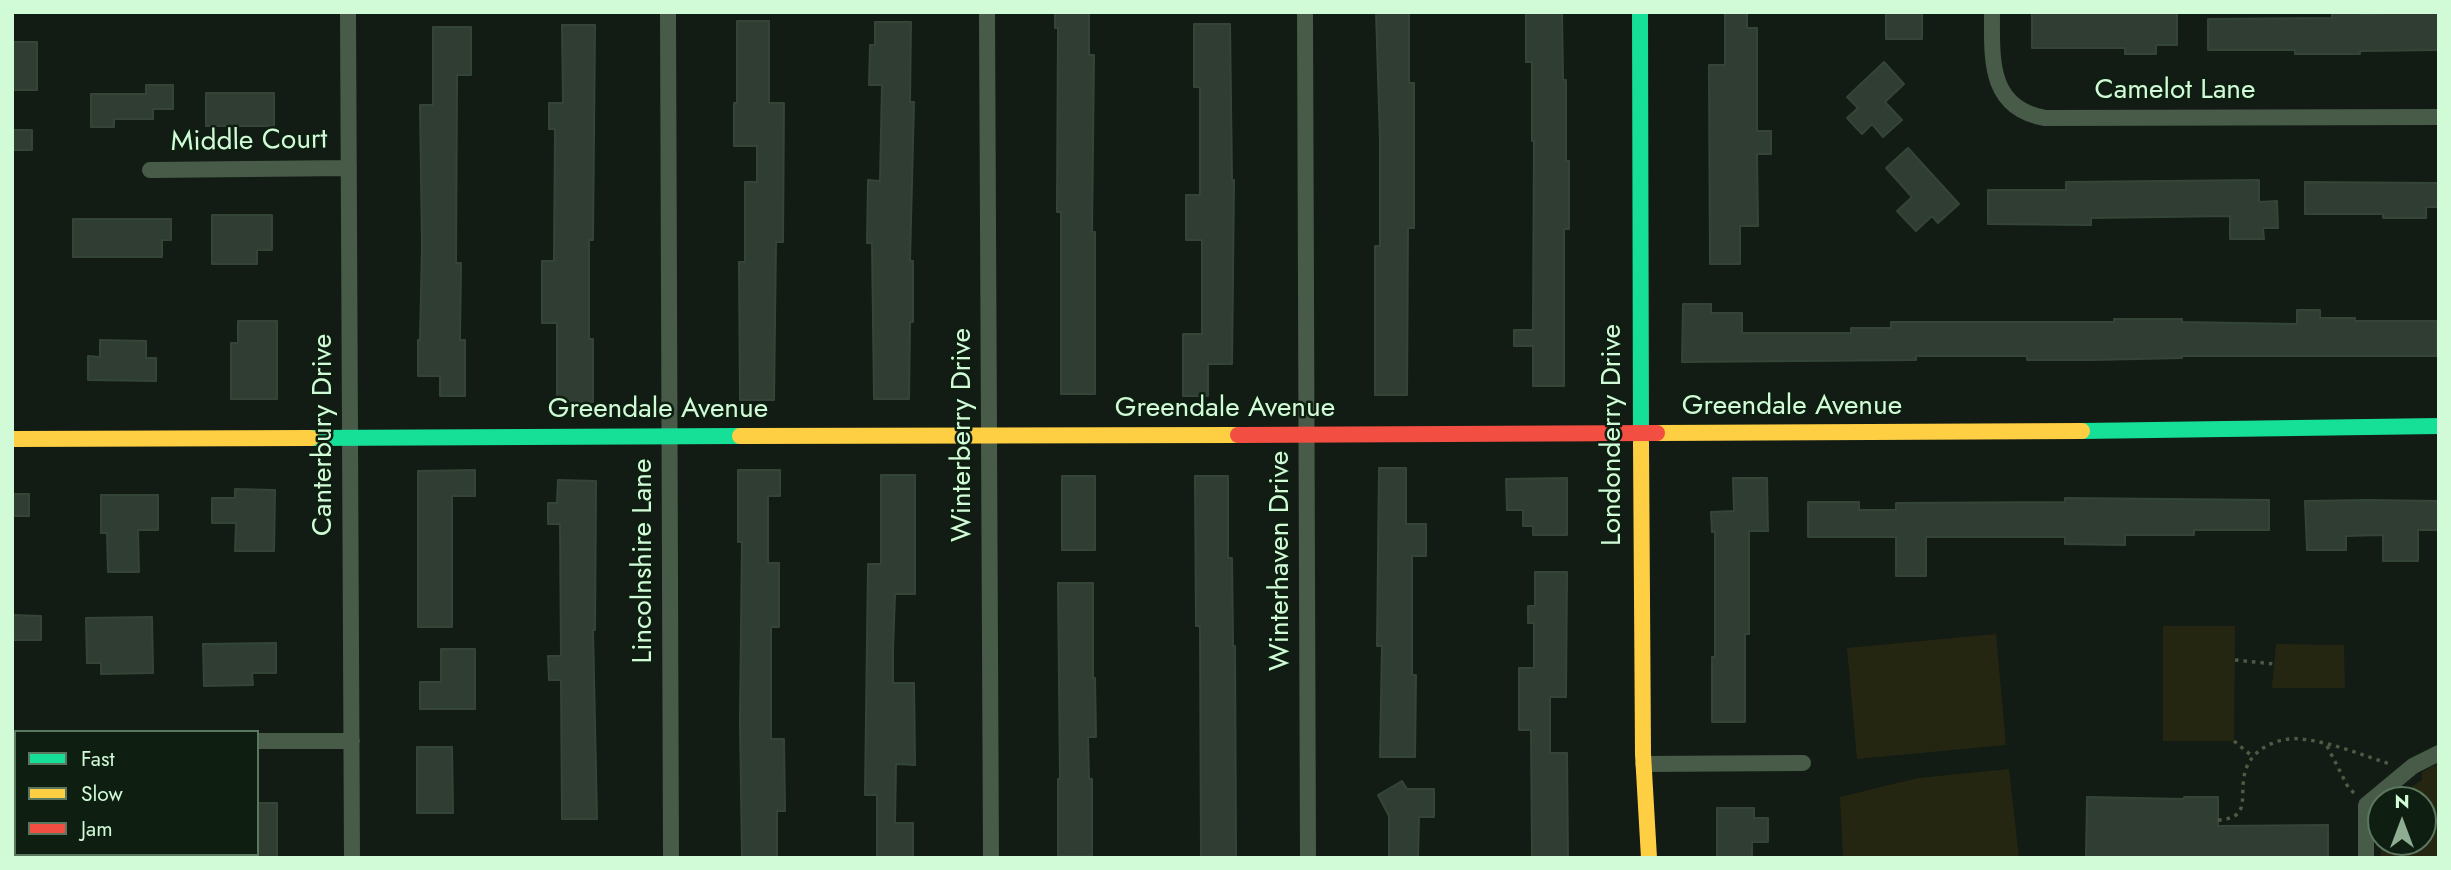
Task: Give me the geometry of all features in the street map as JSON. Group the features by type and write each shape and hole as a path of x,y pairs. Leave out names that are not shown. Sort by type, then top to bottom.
{"street":[{"name":"Canterbury Drive","path":"348,12 352,858"},
{"name":"Lincolnshire Lane","path":"668,12 671,858"},
{"name":"Winterberry Drive","path":"987,12 991,858"},
{"name":"Winterhaven Drive","path":"1304,12 1308,858"},
{"name":"Londonderry Drive","path":"1640,12 1639,434 1643,764 1650,858"},
{"name":"Camelot Lane","path":"1992,12 1996,79 2003,95 2014,107 2029,115 2045,118 2439,117"},
{"name":"Middle Court","path":"150,170 349,168"},
{"name":"Greendale Avenue","path":"12,439 1639,434 2439,426"},
{"path":"259,741 352,741"},
{"path":"2366,858 2366,805 2408,770 2439,753"},
{"path":"1643,764 1803,763"}],"path":[{"path":"2235,660 2274,664"},
{"path":"2218,820 2230,820 2240,811 2244,799 2244,775 2253,757 2267,744 2285,739 2326,744 2408,770"},
{"path":"2234,741 2253,757"},
{"path":"2326,744 2348,787 2366,805"}],"green space":[{"path":"2163,626 2235,626 2234,741 2163,741"},
{"path":"1996,634 2006,745 1857,759 1847,648"},
{"path":"2276,644 2344,645 2345,688 2272,688"},
{"path":"2439,763 2439,858 2381,858 2437,856 2437,786 2413,786 2422,780 2422,772"},
{"path":"2009,769 2019,858 1843,858 1840,797 1918,778"}],"building":[{"path":"1055,12 1089,12 1089,55 1094,55 1092,232 1095,232 1095,394 1061,394 1061,212 1057,212 1058,28 1055,28"},
{"path":"1376,12 1409,12 1409,83 1414,83 1414,228 1408,228 1407,395 1375,395 1375,246 1380,246"},
{"path":"1526,12 1562,12 1563,80 1566,80 1566,161 1569,161 1569,229 1564,229 1564,386 1533,386 1533,346 1514,346 1514,330 1533,330 1534,141 1532,62 1526,62"},
{"path":"1725,12 1747,12 1747,28 1757,28 1757,131 1771,131 1771,154 1757,154 1758,226 1740,226 1740,264 1710,264 1709,65 1725,65"},
{"path":"1886,12 1922,12 1922,39 1886,39"},
{"path":"2032,12 2177,12 2177,45 2156,45 2156,54 2125,54 2125,48 2032,48"},
{"path":"2332,12 2439,12 2439,50 2295,54 2295,50 2208,50 2208,19 2332,18"},
{"path":"737,21 769,21 769,103 784,103 783,242 776,242 774,400 740,400 739,262 745,262 745,182 757,182 757,146 734,146"},
{"path":"875,22 911,22 910,102 914,102 910,261 913,261 913,322 910,322 909,399 874,399 872,243 867,243 868,180 880,181 882,85 869,85 870,45 875,45"},
{"path":"1194,24 1230,24 1234,180 1232,364 1208,364 1208,396 1183,396 1183,334 1202,334 1202,240 1186,240 1186,195 1200,195 1200,87 1194,87"},
{"path":"562,25 595,25 593,240 589,240 589,339 593,339 593,402 557,402 557,323 542,323 542,261 554,261 555,129 549,129 549,103 563,103"},
{"path":"433,27 471,27 471,75 457,75 456,263 461,263 460,340 465,340 465,396 440,396 440,376 418,376 422,246 420,105 433,105"},
{"path":"12,42 37,42 37,90 12,90"},
{"path":"1884,62 1904,84 1885,102 1902,120 1883,137 1872,124 1862,134 1847,118 1858,108 1847,97"},
{"path":"146,85 173,85 173,109 153,109 153,119 114,119 114,127 91,127 91,94 146,94"},
{"path":"206,93 274,93 274,126 206,126"},
{"path":"12,130 32,130 32,150 12,150"},
{"path":"1908,148 1959,204 1938,223 1932,216 1916,231 1897,211 1912,197 1886,168"},
{"path":"2259,180 2259,202 2277,201 2278,228 2263,228 2264,239 2230,239 2230,216 2091,218 2091,225 1988,224 1988,190 2066,190 2066,182"},
{"path":"2305,182 2439,183 2439,207 2426,207 2426,218 2383,218 2383,214 2305,214"},
{"path":"212,215 272,215 272,250 257,250 257,264 212,264"},
{"path":"73,219 171,219 171,240 162,240 162,257 73,257"},
{"path":"1683,304 1711,304 1711,313 1742,313 1742,333 1851,333 1851,328 1891,328 1891,322 2114,322 2114,319 2182,319 2182,322 2297,324 2297,310 2320,310 2320,318 2355,318 2355,321 2437,321 2437,356 2182,356 2027,360 2027,356 1916,356 1916,360 1682,362"},
{"path":"238,321 277,321 277,399 231,399 231,343 238,343"},
{"path":"100,340 146,341 146,358 156,358 156,381 88,380 88,356 100,357"},
{"path":"1379,468 1406,468 1406,524 1426,524 1426,556 1412,556 1412,675 1416,675 1415,757 1380,757 1382,646 1377,646"},
{"path":"475,470 475,496 452,496 452,627 418,627 418,471"},
{"path":"738,470 780,470 780,496 768,496 768,563 779,563 779,627 771,627 771,739 784,739 785,811 777,811 777,858 742,858 742,542 738,542"},
{"path":"881,475 915,475 915,594 895,594 893,650 893,683 914,683 915,765 896,764 895,823 913,823 913,858 877,858 877,795 865,795 868,564 881,564"},
{"path":"1062,476 1095,476 1095,550 1062,550"},
{"path":"1195,476 1228,476 1228,558 1232,558 1235,646 1236,858 1201,858 1200,626 1196,626"},
{"path":"1567,478 1567,535 1533,535 1533,526 1523,526 1523,510 1507,510 1506,479"},
{"path":"1733,478 1767,478 1768,531 1749,531 1749,634 1745,634 1745,722 1712,722 1715,532 1712,532 1711,512 1734,511"},
{"path":"558,480 596,481 593,630 597,819 562,819 561,680 549,680 548,656 561,656 560,524 548,524 548,503 557,503"},
{"path":"235,489 275,490 274,551 235,551 236,523 212,523 212,498 235,498"},
{"path":"12,494 29,494 29,516 12,516"},
{"path":"101,495 158,495 158,530 138,530 139,572 108,572 107,533 101,533"},
{"path":"2065,498 2269,500 2269,530 2194,530 2194,535 2125,535 2125,545 2065,544 2065,537 1926,537 1926,576 1896,576 1896,537 1808,537 1808,502 1859,502 1859,510 1896,510 1896,503 2065,502"},
{"path":"2305,501 2439,501 2439,530 2418,530 2418,561 2383,561 2383,535 2346,536 2346,550 2307,550"},
{"path":"1535,572 1567,572 1566,697 1550,697 1550,753 1567,753 1568,858 1532,858 1531,730 1519,730 1519,668 1534,668 1534,623 1528,623 1528,606 1535,606"},
{"path":"1058,583 1093,583 1096,737 1088,737 1089,779 1092,779 1092,856 1058,856"},
{"path":"12,615 41,616 41,640 12,640"},
{"path":"152,617 153,673 101,674 101,663 87,663 86,618"},
{"path":"276,643 276,673 252,673 253,685 204,686 203,644"},
{"path":"441,649 475,649 475,709 420,709 420,682 441,682"},
{"path":"417,747 452,747 453,813 417,813"},
{"path":"1402,781 1407,789 1434,789 1434,817 1419,817 1418,857 1389,857 1389,816 1378,795"},
{"path":"2087,797 2218,797 2218,826 2328,825 2328,857 2086,858"},
{"path":"259,803 277,803 277,858 257,858"},
{"path":"1717,808 1754,808 1754,818 1768,818 1768,842 1752,842 1752,858 1717,858"}],"traffic: fast":[{"path":"1640,12 1641,443"},
{"path":"2082,431 2439,426"},
{"path":"311,438 740,436"}],"traffic: slow":[{"path":"1657,433 2082,431"},
{"path":"740,436 1238,435"},
{"path":"12,439 311,438"},
{"path":"1641,443 1643,754 1649,858"}],"traffic: jam":[{"path":"1238,435 1657,433"}]}
